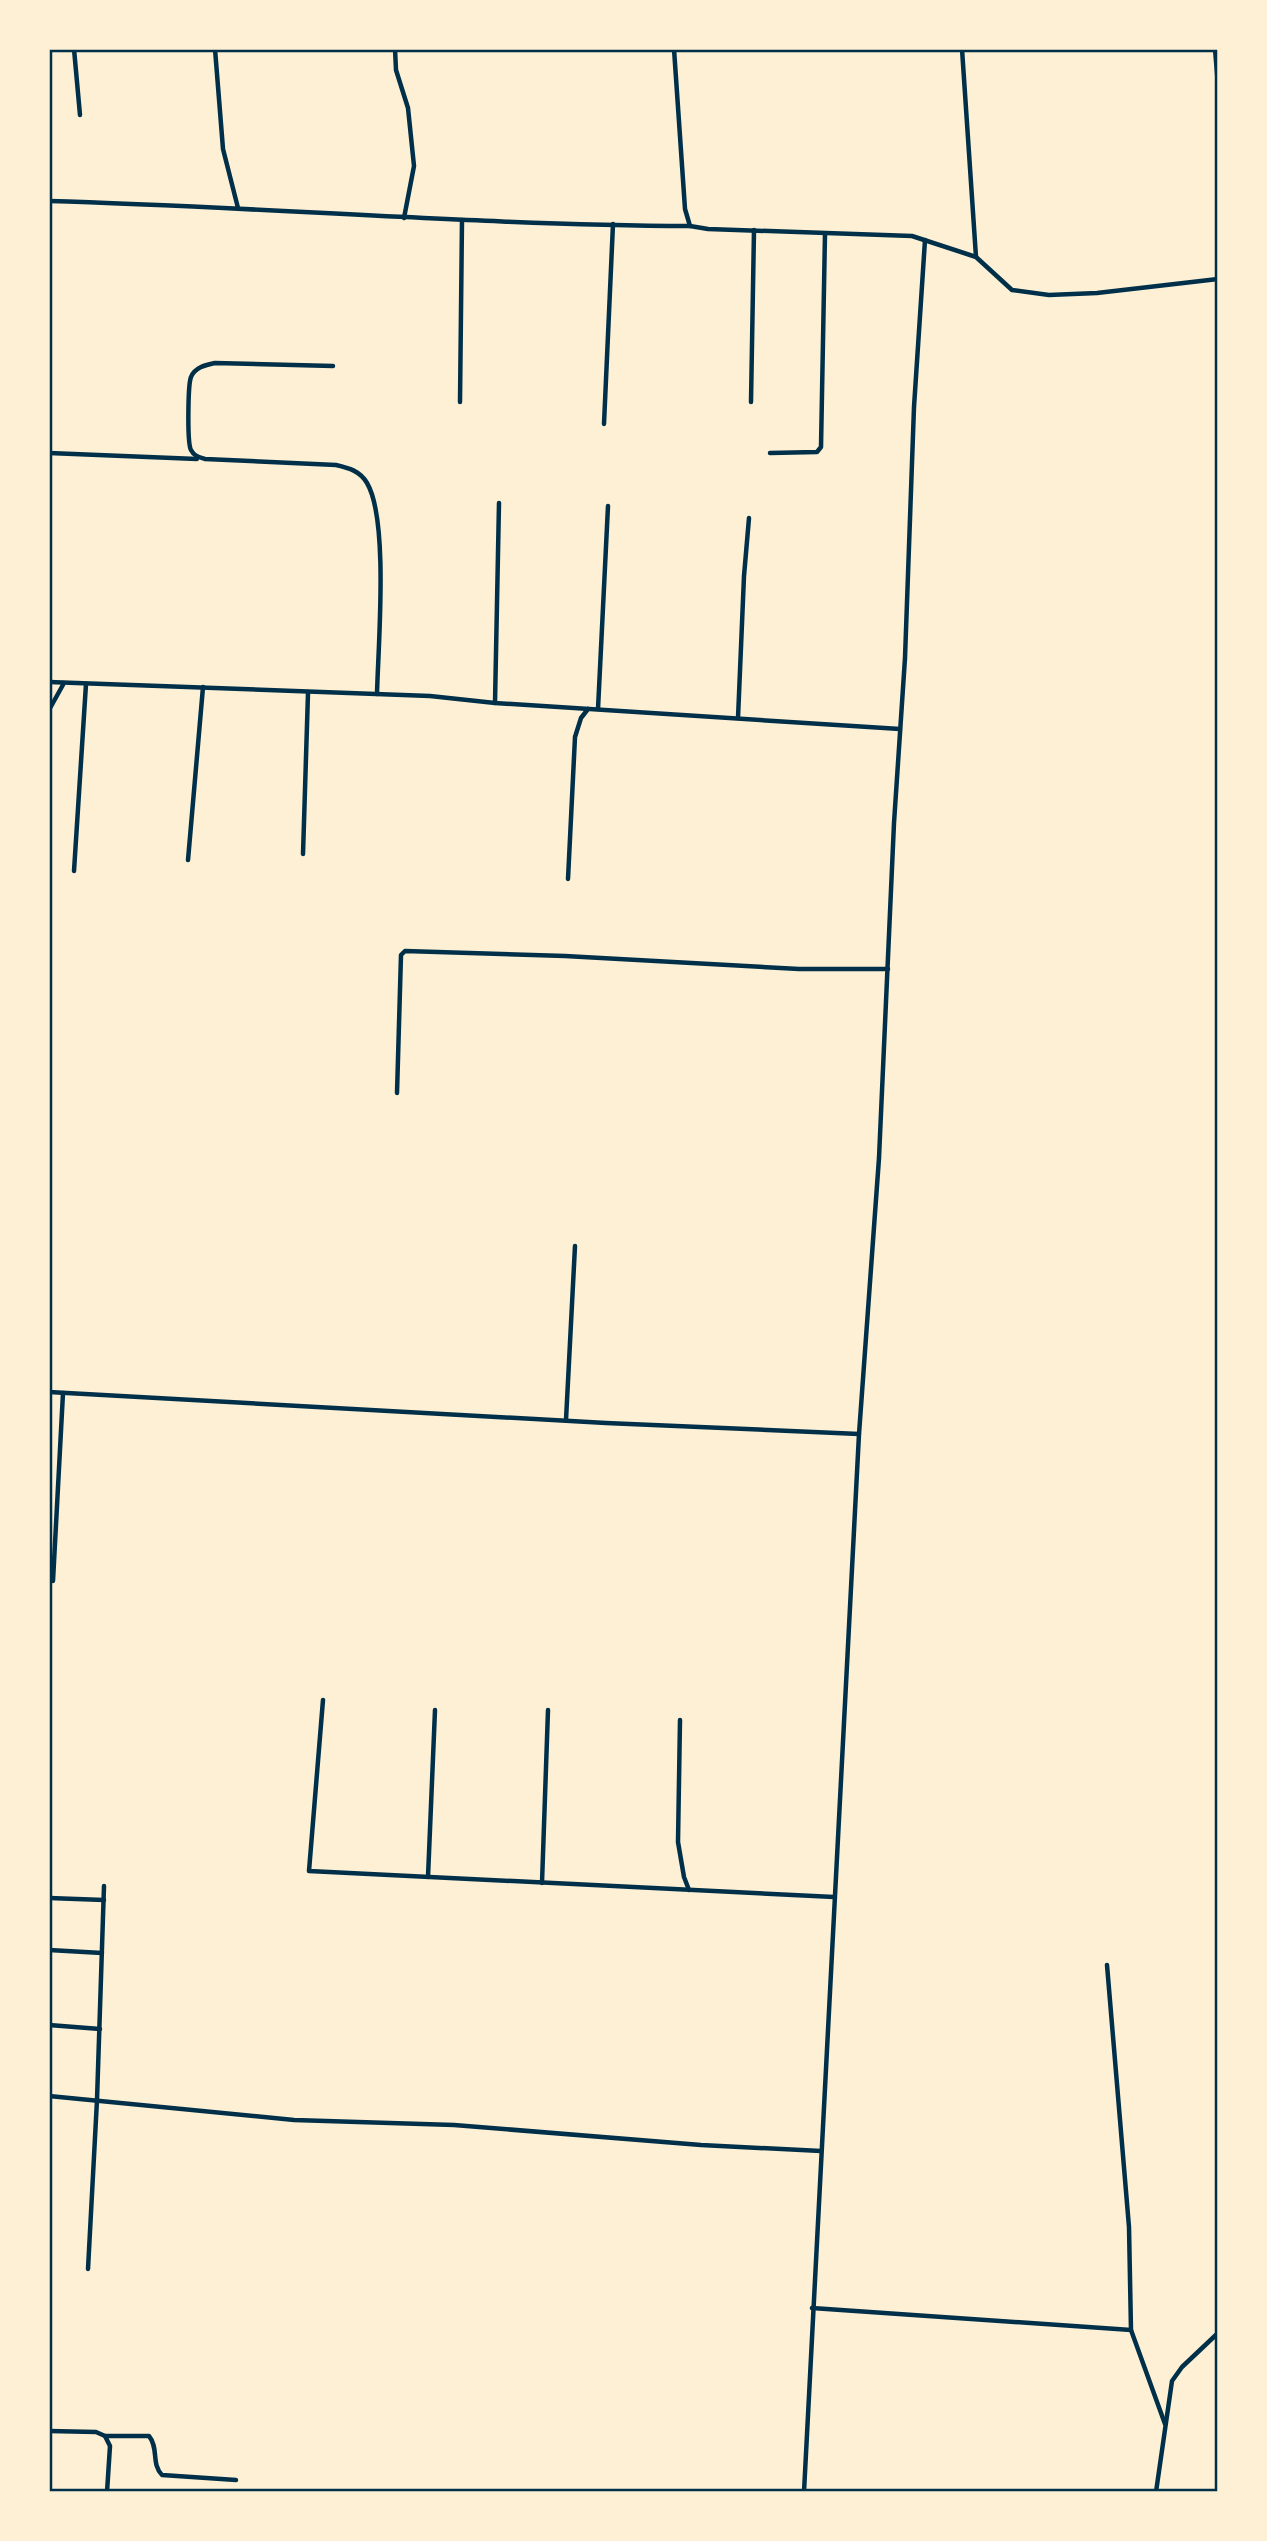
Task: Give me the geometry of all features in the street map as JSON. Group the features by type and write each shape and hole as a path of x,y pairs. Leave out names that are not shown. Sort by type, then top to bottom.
{"street":[{"path":"74,49 80,115"},
{"path":"215,49 223,149 237,208"},
{"path":"395,49 396,70 408,108 414,166 404,218"},
{"path":"674,49 685,209 690,226"},
{"path":"962,49 976,257"},
{"path":"1215,49 1218,85"},
{"path":"49,201 404,218 690,226 825,234 901,234 976,257 1012,290 1049,295 1097,293 1218,279"},
{"path":"460,402 463,220"},
{"path":"604,425 613,225"},
{"path":"751,402 754,230"},
{"path":"770,453 817,452 821,447 825,234"},
{"path":"804,2492 859,1434 879,1158 905,659 914,407 925,240"},
{"path":"205,459 195,456 188,438 190,377 199,367 215,363 333,366"},
{"path":"49,453 336,465 349,467 360,473 368,484 377,521 377,694"},
{"path":"495,703 499,503"},
{"path":"598,709 608,506"},
{"path":"738,718 749,518"},
{"path":"1218,541 1218,576"},
{"path":"49,682 430,696 495,703 900,729"},
{"path":"49,710 64,682"},
{"path":"74,871 86,684"},
{"path":"188,860 203,687"},
{"path":"303,854 308,693"},
{"path":"568,879 575,737 577,726 589,709"},
{"path":"397,1093 401,955 405,951 565,956 799,969 888,969"},
{"path":"566,1420 575,1246"},
{"path":"49,1392 859,1434"},
{"path":"53,1581 63,1393"},
{"path":"323,1700 309,1871 834,1897"},
{"path":"428,1877 435,1710"},
{"path":"542,1883 548,1710"},
{"path":"680,1720 678,1842 689,1890"},
{"path":"88,2269 104,1886"},
{"path":"49,1898 104,1900"},
{"path":"49,1950 102,1953"},
{"path":"1107,1965 1129,2227 1130,2330 1165,2424"},
{"path":"49,2025 100,2029"},
{"path":"49,2096 294,2120 454,2124 701,2145 821,2151"},
{"path":"813,2308 1130,2330"},
{"path":"1156,2492 1172,2381 1182,2367 1218,2333"},
{"path":"49,2431 96,2432 105,2436 149,2436 155,2443 156,2469 162,2475 236,2480"},
{"path":"105,2436 110,2446 107,2492"}]}
